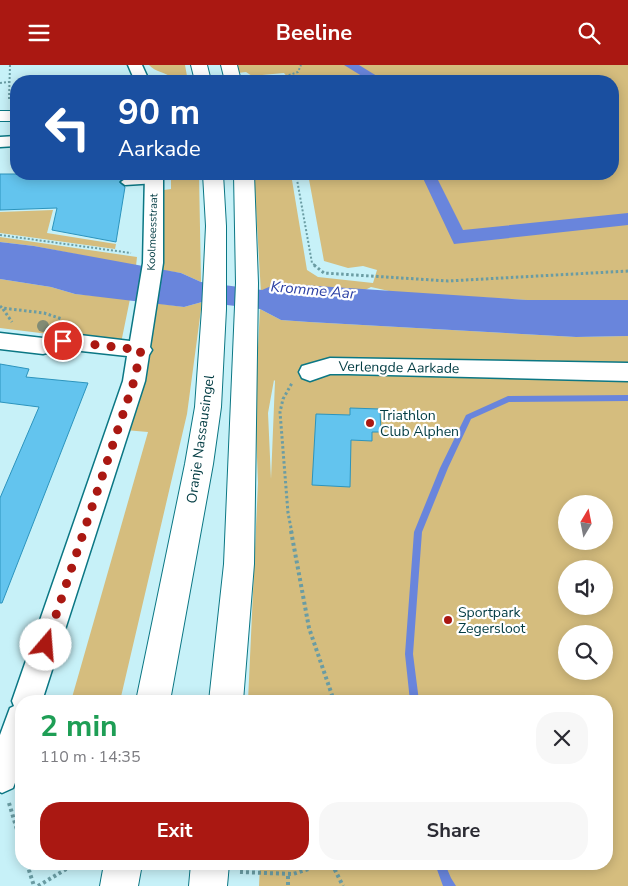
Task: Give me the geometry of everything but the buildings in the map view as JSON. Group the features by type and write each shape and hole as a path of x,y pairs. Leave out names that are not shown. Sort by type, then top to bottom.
{"main road":[{"name":"Oranje Nassausingel","path":"154,695 205,431 214,309 216,226 213,180"},
{"path":"227,695 239,564 247,312 244,180"}],"street":[{"name":"Koolmeesstraat","path":"29,695 134,381 141,350 152,259 154,180"},
{"path":"0,341 43,346 63,341 141,350"},
{"name":"Verlengde Aarkade","path":"310,371 330,366 348,365 567,372 628,372"},
{"path":"2,777 15,737"}],"lane":[{"path":"125,182 137,180"}],"path":[{"path":"8,112 10,65"},
{"path":"286,75 298,71 301,65"},
{"path":"0,83 10,82"},
{"path":"297,180 312,263 324,273 448,281 628,271"},
{"path":"0,235 152,259"},
{"path":"310,371 295,379 288,388 280,412 288,513 309,628 332,695"},
{"path":"2,777 15,822"},
{"path":"29,870 36,886 64,870"},
{"path":"107,870 121,872 288,876 311,870"},
{"path":"335,870 343,886"},
{"path":"288,876 288,886"}],"shaded area":[{"path":"149,65 185,65 187,75 167,75"},
{"path":"236,65 628,65 628,300 527,300 398,293 371,287 365,290 276,284 261,293 254,180 292,180 307,270 318,277 373,283 377,270 363,266 348,268 324,261 309,180 619,180 619,75 286,75 284,73 250,75 246,72 238,73"},
{"path":"171,180 199,180 201,282 181,273 160,270 164,190 171,189"},
{"path":"53,210 47,233 116,244 115,249 0,233 0,212"},
{"path":"0,237 137,257 136,266 34,246 0,242"},
{"path":"0,279 51,287 75,294 130,299 121,343 0,328"},
{"path":"202,302 187,414 121,695 73,695 148,432 125,430 155,303 184,307"},
{"name":"Sportpark Zegersloot","path":"260,309 281,320 576,337 628,336 628,886 259,886 260,870 613,870 613,695 248,695 258,483 255,405","holes":["275,381 271,479 268,413"]}],"water":[{"path":"344,65 359,65 375,75 360,75"},
{"path":"424,180 438,180 463,230 628,213 628,225 454,244"},
{"name":"Kromme Aar","path":"0,242 34,246 181,273 201,282 262,290 276,284 527,300 628,300 628,336 576,337 281,320 260,309 202,302 184,307 75,294 51,287 0,279"}],"waterway":[{"path":"413,695 409,654 418,532 444,468 468,417 508,399 628,398"},
{"path":"442,870 447,882 451,886"}],"place":[{"name":"Triathlon Club Alphen","path":"370,423"},
{"name":"Sportpark Zegersloot","path":"448,620"}],"route":[{"path":"46,645 134,381 141,350 63,341"}]}
